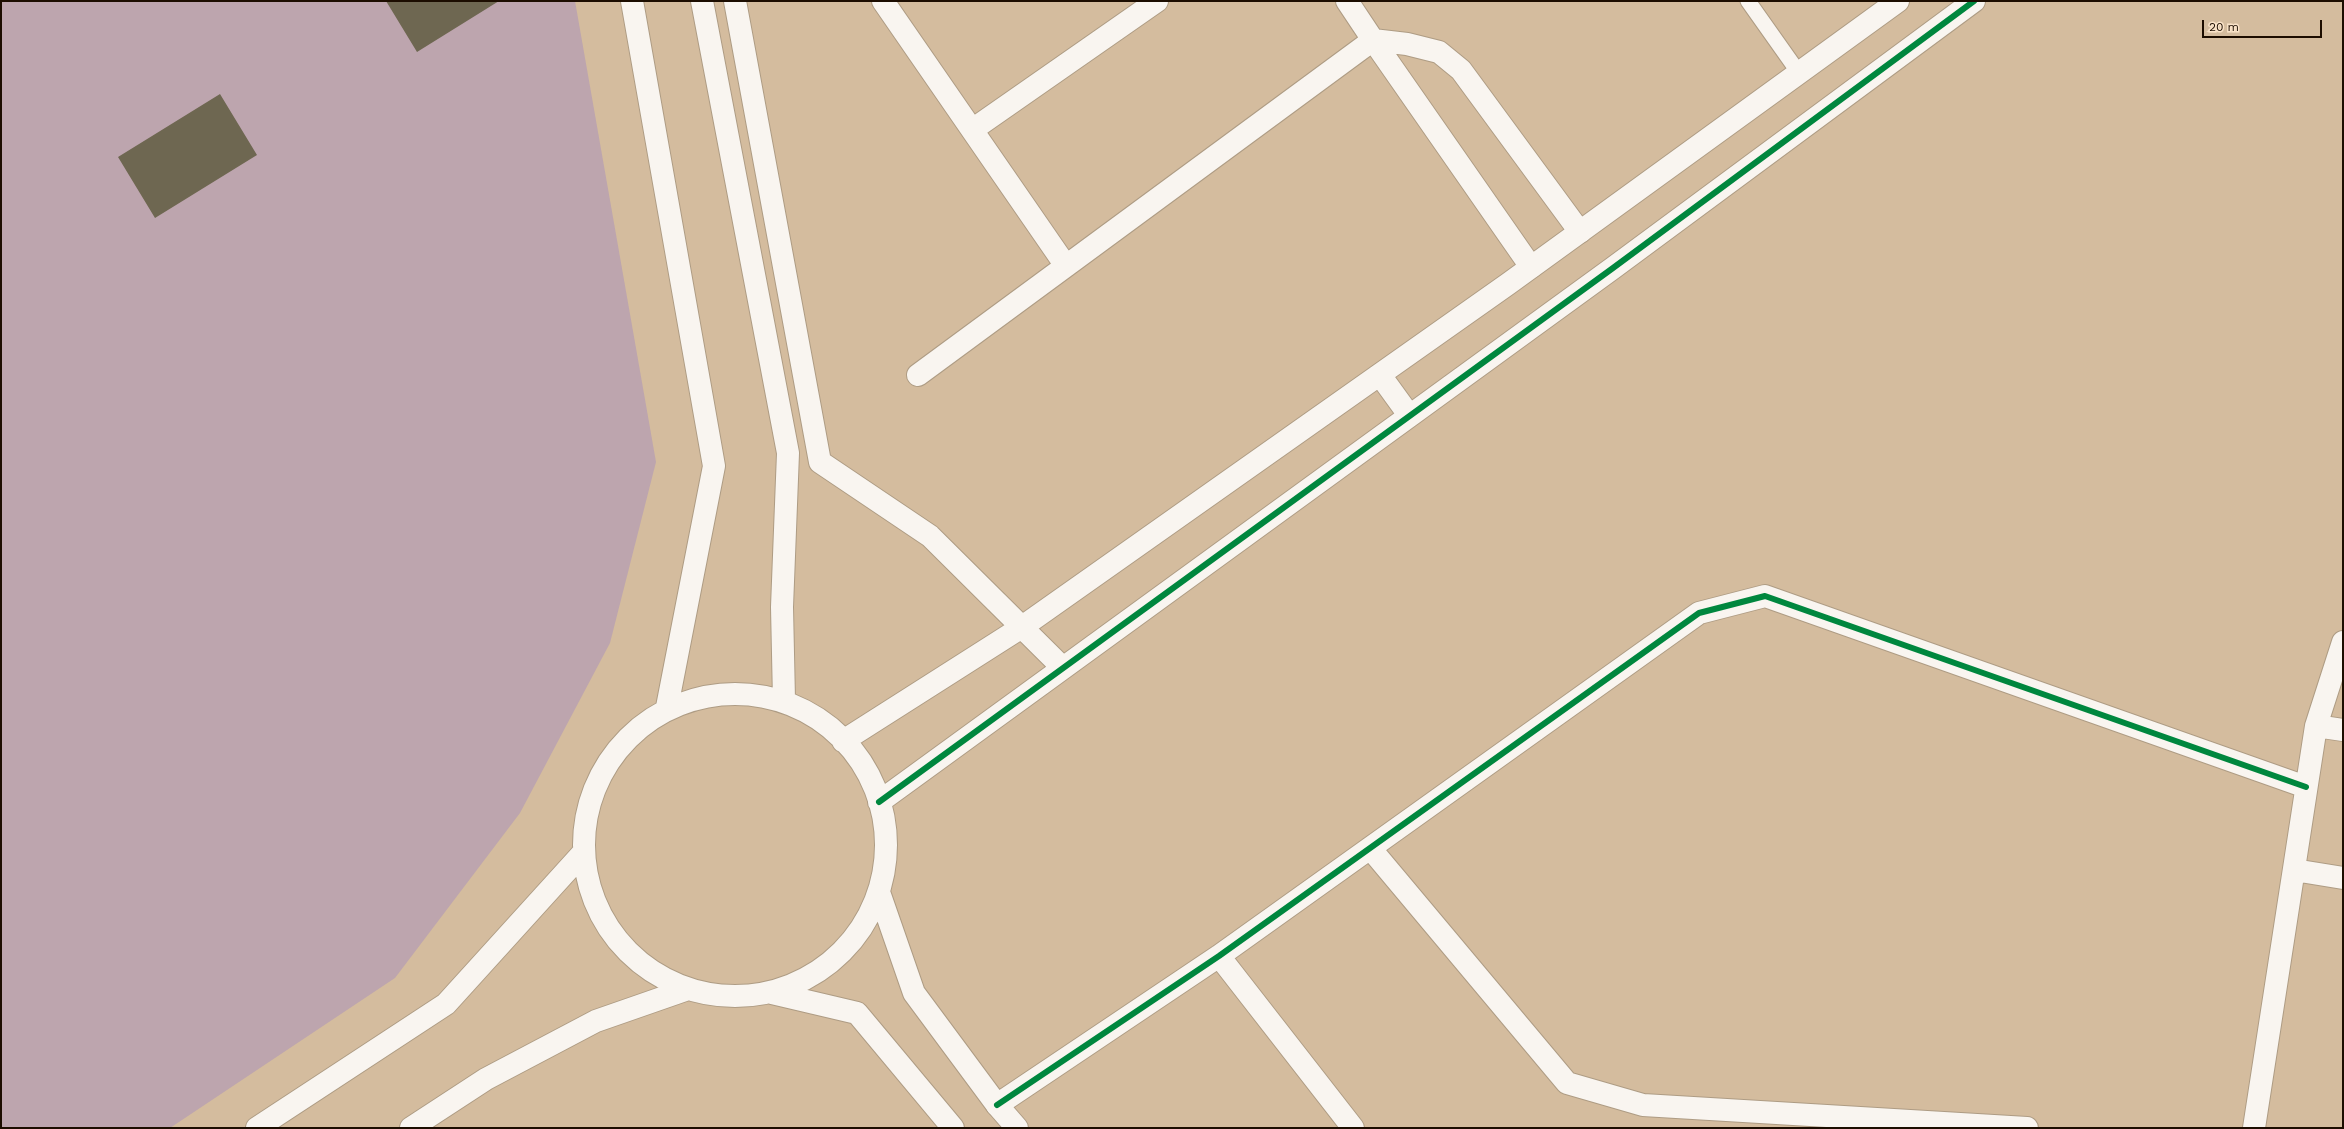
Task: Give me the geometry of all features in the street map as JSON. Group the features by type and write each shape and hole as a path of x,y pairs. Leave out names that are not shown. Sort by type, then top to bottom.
{"street":[{"path":"632,1 714,466 667,707"},
{"path":"702,1 788,453 782,607 784,700"},
{"path":"735,1 820,462 930,536 1063,668"},
{"path":"883,1 1066,266"},
{"path":"972,130 1157,1"},
{"path":"1347,1 1532,267"},
{"path":"843,741 1022,627 1532,267 1898,1"},
{"path":"879,802 1974,1"},
{"path":"918,375 1374,40 1407,44 1439,52 1461,70 1580,232"},
{"path":"1380,375 1410,415"},
{"path":"997,1105 1219,956 1699,613 1765,596 2306,787"},
{"path":"2254,1128 2316,726 2343,642"},
{"path":"732,691 784,700 832,726 873,778 888,836 880,895 856,941 803,983 734,999 685,990 624,950 597,912 582,854 590,794 619,744 667,707 732,691"},
{"path":"2316,726 2343,730"},
{"path":"1370,848 1567,1083 1643,1105 2027,1128"},
{"path":"257,1128 446,1004 582,854"},
{"path":"2294,870 2343,878"},
{"path":"880,895 914,993 997,1105 1017,1128"},
{"path":"1219,956 1353,1128"},
{"path":"411,1128 486,1079 596,1021 685,990"},
{"path":"767,991 857,1013 953,1128"}],"lane":[{"path":"1748,1 1799,73"}],"shaded area":[{"path":"1,1 575,1 656,462 610,643 520,813 395,978 170,1128 1,1128"}],"building":[{"path":"386,1 499,1 417,52"},
{"path":"220,94 257,155 155,218 118,157"}],"cycle path":[{"path":"879,802 1613,268 1974,1"},
{"path":"997,1105 1219,956 1699,613 1765,596 2306,787"}]}
